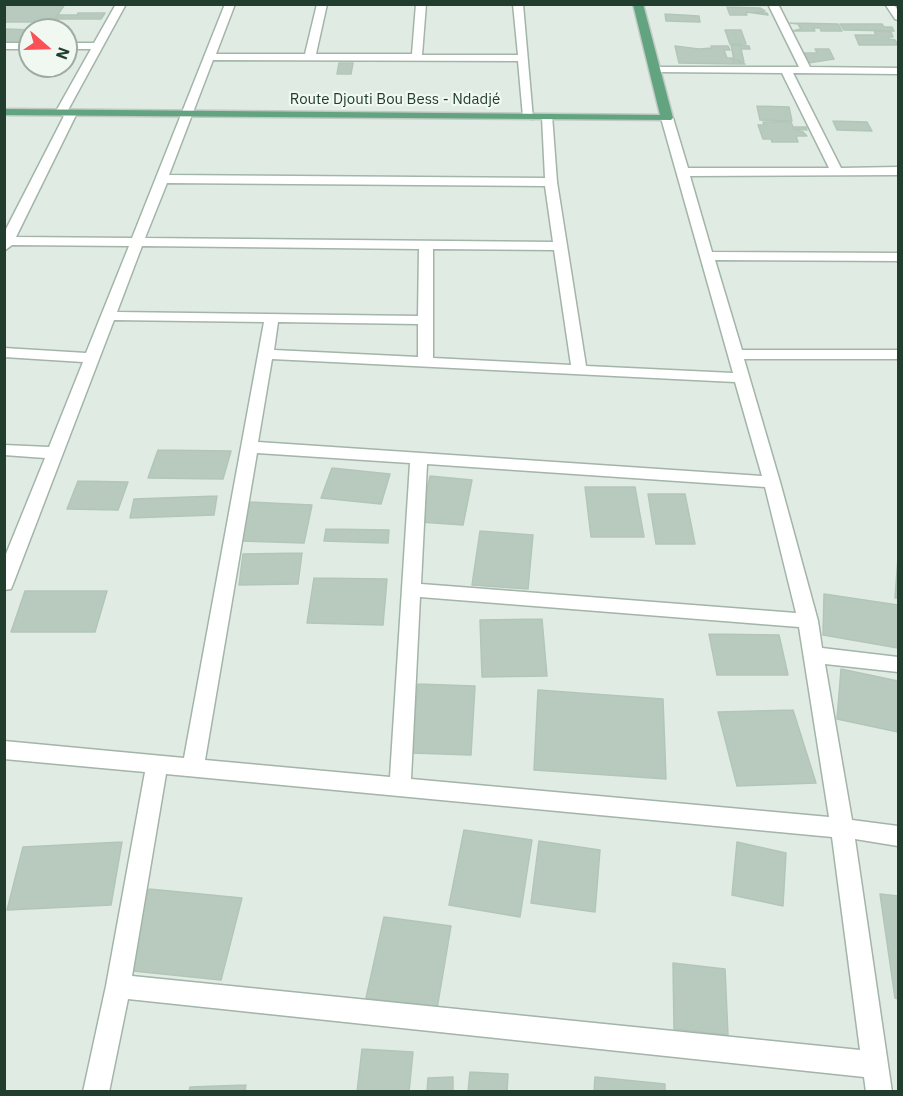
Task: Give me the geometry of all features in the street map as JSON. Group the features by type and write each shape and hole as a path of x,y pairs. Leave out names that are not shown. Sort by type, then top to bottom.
{"main road":[{"path":"638,4 668,118"},
{"name":"Route Djouti Bou Bess - Ndadjé","path":"4,112 668,118"}],"street":[{"path":"121,4 98,46 6,244 138,242 561,246"},
{"path":"6,577 230,4"},
{"path":"310,57 322,4"},
{"path":"417,58 421,4"},
{"path":"518,4 529,117"},
{"path":"773,4 806,70"},
{"path":"889,4 898,17"},
{"path":"78,46 98,46"},
{"path":"210,57 522,58"},
{"path":"656,69 898,71"},
{"path":"785,69 836,170"},
{"path":"548,117 551,182 579,370"},
{"path":"668,118 772,482 808,621 842,828 879,1092"},
{"path":"685,172 898,171"},
{"path":"162,179 551,182"},
{"path":"425,362 426,245"},
{"path":"709,256 898,257"},
{"path":"109,316 425,320"},
{"path":"193,767 272,318"},
{"path":"4,352 92,358"},
{"path":"266,354 743,378"},
{"path":"736,355 898,355"},
{"path":"249,447 772,482"},
{"path":"4,450 56,453"},
{"path":"400,786 419,458"},
{"path":"411,590 808,621"},
{"path":"814,654 898,664"},
{"path":"4,750 842,828 898,836"},
{"path":"96,1092 118,986 157,763"},
{"path":"118,986 877,1065"}],"building":[{"path":"4,4 65,4 56,18 18,18 18,22 4,22"},
{"path":"727,7 760,8 765,11 754,13 767,13 768,15 746,12 747,15 730,15"},
{"path":"78,13 105,13 101,19 56,18 58,15 77,15"},
{"path":"665,14 699,16 700,22 666,21"},
{"path":"790,23 838,24 842,31 821,31 820,28 813,28 815,31 792,31 801,29 798,24"},
{"path":"840,24 882,24 884,27 892,27 894,31 844,30"},
{"path":"4,29 18,29 18,45 4,44"},
{"path":"725,30 741,30 746,44 730,44"},
{"path":"874,31 891,32 893,37 888,37 889,39 895,40 898,45 859,45 855,35 876,35"},
{"path":"731,45 749,46 750,49 741,49 744,62 738,62 745,64 735,64 734,61 741,60 734,60"},
{"path":"675,46 699,49 728,46 730,50 724,50 727,58 732,58 734,64 679,63"},
{"path":"815,49 829,49 834,59 808,63 804,53 817,53"},
{"path":"339,63 353,63 351,74 337,74"},
{"path":"757,106 789,107 792,121 760,120"},
{"path":"833,121 867,122 872,131 837,130"},
{"path":"763,122 791,122 793,127 806,127 807,130 793,129 807,136 796,136 798,142 772,142 771,139 763,139 758,125 764,125"},
{"path":"158,450 231,451 223,479 148,478"},
{"path":"332,468 390,474 381,504 321,498"},
{"path":"430,476 472,480 463,525 420,522"},
{"path":"78,481 128,482 118,510 67,509"},
{"path":"585,487 635,487 644,537 591,537"},
{"path":"648,494 685,494 695,544 656,544"},
{"path":"217,496 214,515 130,518 134,499"},
{"path":"250,502 312,505 304,543 240,541"},
{"path":"326,529 389,530 388,543 324,541"},
{"path":"480,531 533,535 528,589 472,585"},
{"path":"302,553 298,584 239,585 243,554"},
{"path":"898,557 898,598 895,598"},
{"path":"314,578 387,579 383,625 307,623"},
{"path":"25,591 107,591 95,632 11,632"},
{"path":"824,594 898,605 898,648 823,635"},
{"path":"542,619 547,676 482,677 480,620"},
{"path":"709,634 779,635 788,675 717,675"},
{"path":"841,669 898,681 898,732 837,719"},
{"path":"418,684 475,686 471,755 411,753"},
{"path":"538,690 663,699 666,779 534,770"},
{"path":"793,710 816,783 737,786 718,712"},
{"path":"464,830 532,840 520,917 449,905"},
{"path":"539,841 600,850 595,912 531,903"},
{"path":"122,842 111,905 7,910 23,847"},
{"path":"737,842 786,853 783,906 732,895"},
{"path":"149,889 242,898 221,980 123,970"},
{"path":"880,894 898,896 898,999 895,998"},
{"path":"384,917 451,926 437,1009 366,998"},
{"path":"673,963 725,969 728,1035 674,1029"},
{"path":"362,1049 413,1052 409,1092 357,1092"},
{"path":"470,1072 508,1074 507,1092 468,1092"},
{"path":"453,1077 453,1092 427,1092 428,1078"},
{"path":"595,1077 665,1084 665,1092 594,1092"},
{"path":"246,1085 245,1092 189,1092 190,1087"}]}
